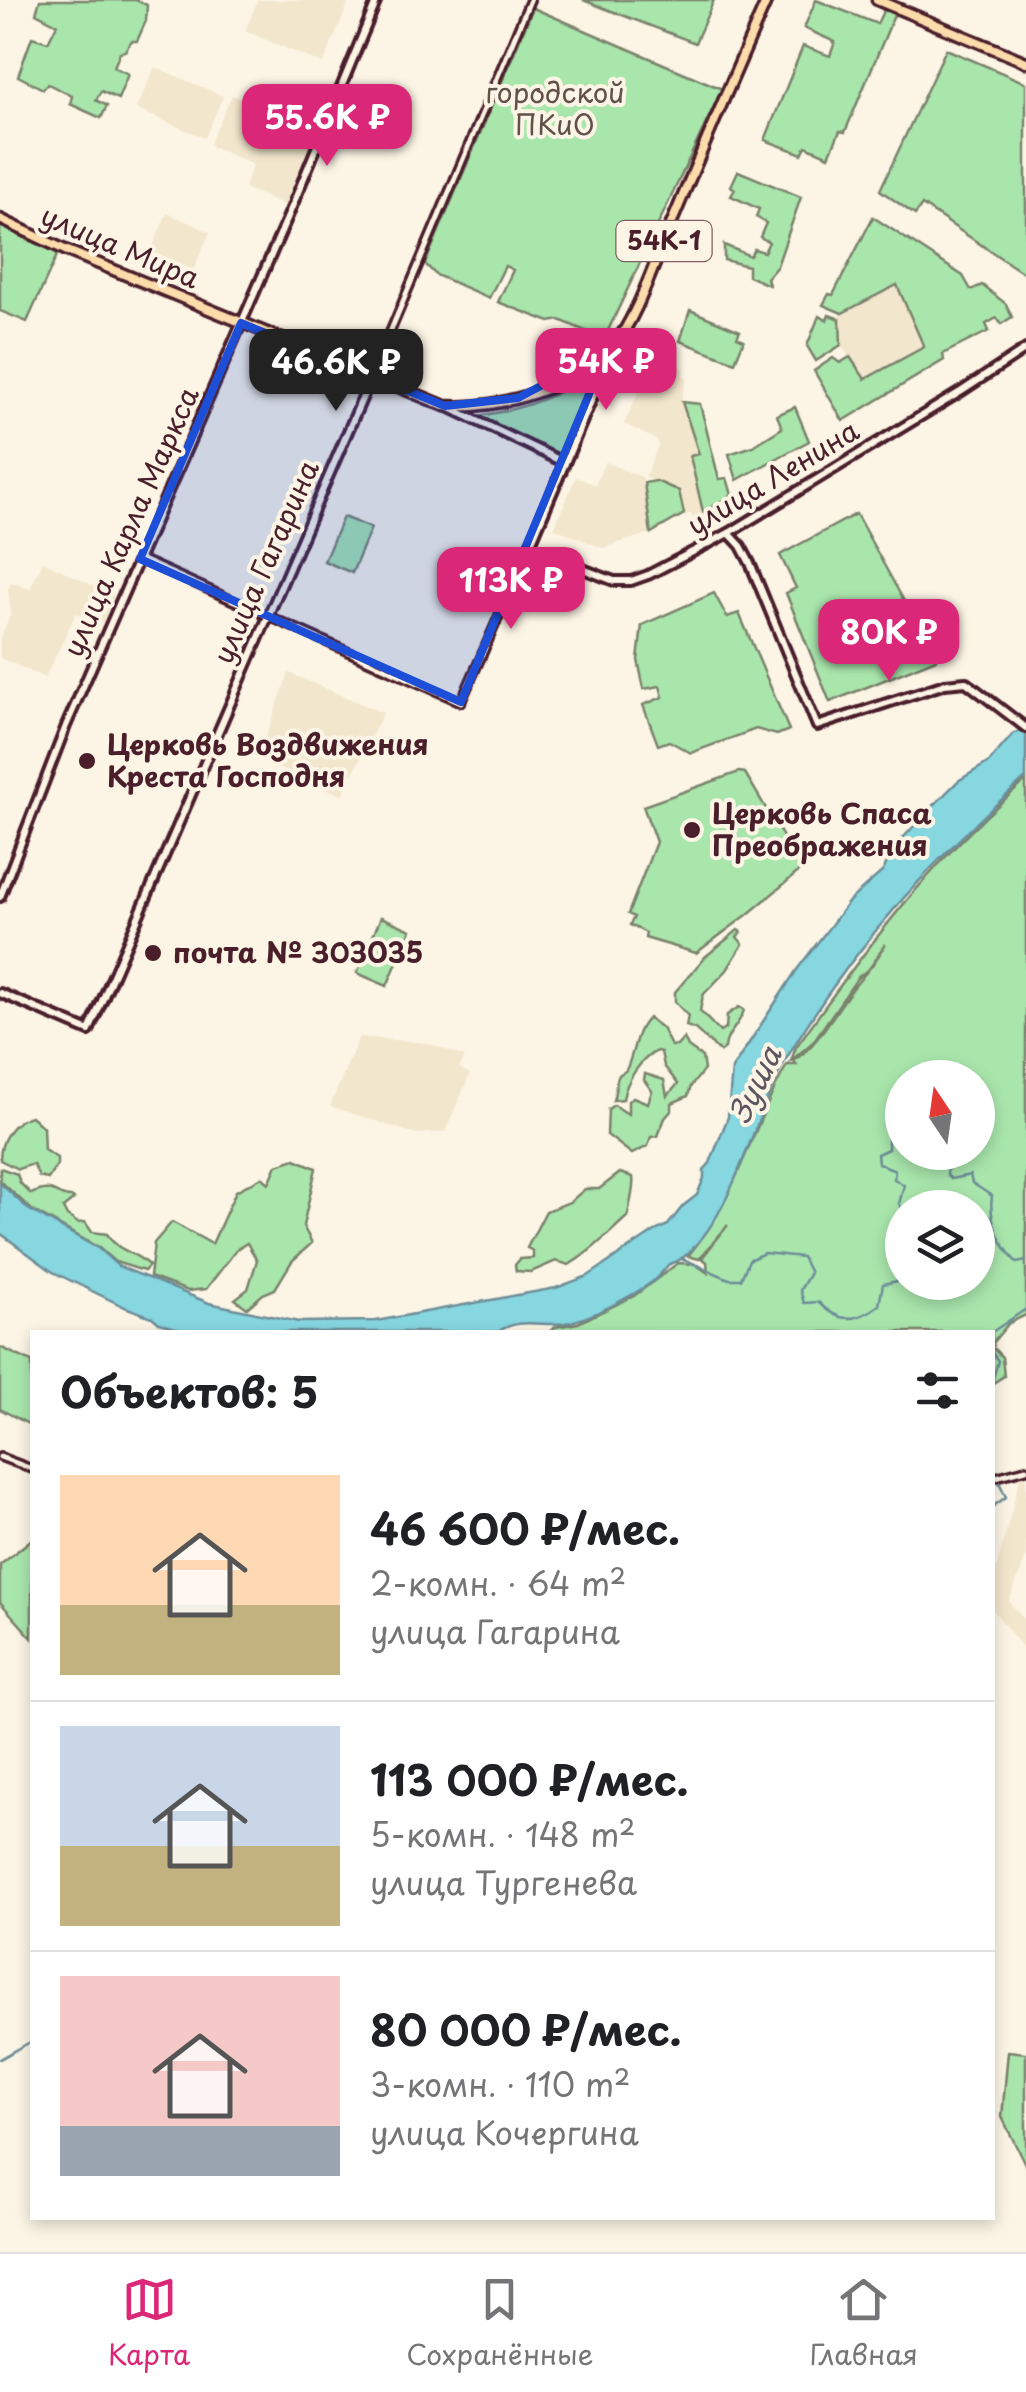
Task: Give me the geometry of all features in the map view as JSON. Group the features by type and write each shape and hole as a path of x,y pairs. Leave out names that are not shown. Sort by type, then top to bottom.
{"main road":[{"name":"улица Карла Маркса","path":"0,897 66,726 376,0"},
{"name":"54К-1","path":"608,351 624,328 652,270 767,0"},
{"path":"877,0 1026,62"},
{"name":"улица Мира","path":"0,219 370,378 445,406 564,463"},
{"name":"улица Ленина","path":"529,548 599,577 631,581 729,533 1026,348"},
{"name":"улица Мира","path":"445,406 474,407 518,398 556,383 608,351"},
{"path":"529,548 603,373 608,351"},
{"name":"улица Гагарина","path":"0,994 89,1031 370,378"},
{"path":"729,533 750,563 817,726 945,684 966,682 1026,728"}],"street":[{"name":"улица Гагарина","path":"370,378 530,0"},
{"path":"140,559 461,702 529,548"},
{"path":"0,1457 30,1468"},
{"path":"995,1477 1026,1470"}],"highlighted area":[{"path":"241,323 445,406 518,398 607,351 461,702 140,559"}],"shaded area":[{"path":"258,0 350,0 323,64 245,31"},
{"path":"155,67 223,96 205,138 136,109"},
{"path":"232,95 288,118 285,125 313,138 285,205 244,188 253,165 209,145"},
{"path":"167,213 210,232 193,270 151,251"},
{"path":"897,285 925,347 864,380 840,343 842,313"},
{"path":"635,343 659,349 659,356 684,368 687,378 681,400 699,454 690,457 706,520 697,525 691,514 684,514 679,491 645,477 657,440 624,424 644,381 651,383 657,369 655,363 631,352"},
{"path":"605,462 643,478 651,533 603,548 554,528 576,477 595,485"},
{"path":"43,561 114,596 102,623 76,613 45,678 0,658 0,638 11,614 11,582 30,589"},
{"path":"289,673 383,713 342,795 264,762 260,753"},
{"path":"359,1037 428,1043 465,1057 459,1068 470,1074 445,1132 415,1134 330,1106"},
{"path":"1026,1476 1026,1557 1009,1602 1026,1621 1026,1652 995,1613 995,1574 1020,1478"}],"green space":[{"path":"40,0 136,0 147,5 146,21 137,41 131,41 120,52 114,67 128,74 118,99 101,91 96,100 107,106 101,118 70,104 72,96 48,84 43,89 18,76 32,37 48,42 57,24 36,13"},
{"path":"583,0 714,0 695,43"},
{"path":"816,0 877,24 884,9 895,13 845,132 840,131 829,156 806,146 802,154 765,140 803,46 830,56 835,42 804,28"},
{"name":"городской ПКиО","path":"533,8 722,89 604,339 560,320 550,322 498,302 513,270 505,266 489,298 436,275 425,264"},
{"path":"946,49 1026,83 1026,275 922,205 915,215 880,190"},
{"path":"738,171 801,197 777,266 767,278 769,285 748,276 748,266 724,260 724,245 750,256 754,249 764,252 769,242 760,237 766,223 756,217 759,209 731,196"},
{"path":"873,217 963,276 971,290 982,285 1006,304 1012,317 1001,324 997,318 986,324 989,331 943,354 944,360 843,421 814,371 833,358 840,363 850,357 865,379 924,347 897,285 842,313 823,305 829,294 833,295"},
{"path":"0,226 58,253 27,322 0,311"},
{"path":"690,310 740,331 737,337 744,340 735,362 680,341"},
{"path":"829,315 840,319 841,345 816,361 807,346 819,316 827,320"},
{"path":"599,370 559,454 477,416 541,400"},
{"path":"682,402 700,404 719,479 727,478 732,495 703,512 690,456 699,454"},
{"path":"795,407 809,441 737,480 729,454 753,446 782,428 777,415"},
{"path":"656,481 679,491 684,514 651,533 644,483"},
{"path":"856,514 936,659 830,702 786,593 796,588 780,555"},
{"path":"343,517 371,528 352,573 324,561"},
{"path":"714,593 727,617 739,613 789,730 777,735 756,729 691,753 669,741 658,745 643,705 663,697 660,686 644,689 638,660 642,625"},
{"path":"745,773 802,869 696,953 645,938 646,933 630,925 634,917 628,914 656,842 643,806"},
{"path":"1026,781 1026,1315 1009,1323 995,1340 995,1330 551,1330 578,1323 634,1296 678,1263 695,1264 708,1273 707,1262 702,1258 728,1225 699,1259 688,1256 732,1186 787,1065 797,1065 794,1061 804,1053 820,1034 869,968 858,977 813,1042 791,1061 822,1010 902,906 960,842"},
{"path":"381,917 411,930 387,986 357,973"},
{"path":"738,930 741,932 737,937 743,944 727,970 703,995 700,1011 720,1032 726,1028 727,1015 739,1007 744,1010 720,1052 695,1029 686,1026 688,1016 675,1002 675,992 705,957"},
{"path":"649,1018 662,1028 671,1046 677,1046 684,1038 688,1047 702,1057 704,1070 688,1096 672,1103 658,1136 651,1137 648,1146 632,1154 607,1135 608,1109 614,1105 628,1114 628,1101 633,1097 648,1103 652,1091 644,1080 645,1074 664,1080 667,1096 678,1084 657,1051 635,1071 623,1099 613,1100 619,1075 626,1070 638,1035"},
{"path":"31,1116 43,1127 44,1150 57,1158 48,1179 39,1177 33,1164 18,1169 0,1160 8,1133"},
{"path":"295,1159 316,1168 303,1226 312,1243 292,1261 275,1289 247,1308 235,1299 248,1289 257,1260 247,1243 237,1249 206,1289 188,1291 150,1277 154,1243 172,1222 212,1244 236,1191 262,1177 269,1183 277,1165"},
{"path":"0,1168 17,1174 31,1194 50,1190 71,1197 74,1199 63,1208 67,1216 78,1223 85,1222 92,1232 107,1234 149,1266 144,1271 115,1262 99,1248 32,1210 0,1181"},
{"path":"620,1173 633,1177 628,1216 569,1265 556,1261 531,1272 516,1271 520,1259 533,1258 533,1251 527,1248 546,1211 570,1202 585,1189 599,1189"},
{"path":"0,1347 30,1361 30,1425 0,1409"},
{"path":"995,1350 1002,1357 1004,1376 995,1382"},
{"path":"30,1541 30,1636 0,1602 0,1565"},
{"path":"1008,2051 1026,2053 1026,2166 1002,2117"}],"water":[{"name":"Зуша","path":"1023,729 1026,732 1026,778 925,874 837,981 774,1082 715,1219 699,1241 658,1277 592,1315 571,1322 515,1324 501,1330 182,1330 53,1272 0,1233 0,1183 28,1209 99,1249 118,1266 209,1303 299,1322 376,1321 556,1288 588,1276 668,1225 697,1195 728,1117 732,1069 796,971 850,900 883,871 893,849 925,814 958,781 989,762 1013,734"}],"waterway":[{"path":"885,1150 877,1154 878,1163 885,1166"},
{"path":"895,1170 894,1179 904,1185 903,1190"},
{"path":"947,1170 951,1179 970,1175 972,1183 992,1196 992,1214 1001,1240 1017,1263 1026,1261"},
{"path":"681,1258 729,1279 741,1279 749,1260 764,1253 802,1257 810,1273 800,1290 804,1303 818,1302 833,1314 847,1318 879,1305 885,1284"},
{"path":"995,1330 1026,1309"},
{"path":"995,1356 995,1372"},
{"path":"995,1473 1006,1497 995,1505"},
{"path":"0,2059 30,2042"}],"place":[{"name":"Церковь Воздвижения Креста Господня","path":"87,761"},
{"name":"Церковь Спаса Преображения","path":"692,830"},
{"name":"почта № 303035","path":"153,953"}]}
